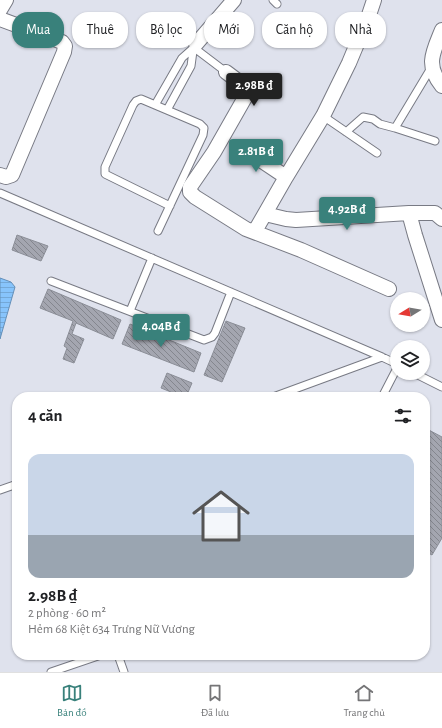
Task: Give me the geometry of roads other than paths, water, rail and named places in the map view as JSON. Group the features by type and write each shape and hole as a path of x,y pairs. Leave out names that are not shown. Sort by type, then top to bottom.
{"street":[{"path":"0,10 6,0"},
{"path":"194,49 234,0"},
{"path":"255,231 323,116 349,63 374,0"},
{"path":"0,19 62,42 65,46 64,52 6,175"},
{"path":"442,30 431,56 432,68 442,86"},
{"path":"226,72 246,87 247,91 214,152 190,187 190,192 246,228 389,289"},
{"path":"241,147 286,177"},
{"path":"265,214 296,220 409,213 435,213 442,219"},
{"path":"409,213 442,320"}],"lane":[{"path":"194,49 226,72"},
{"path":"156,105 182,58 194,49"},
{"path":"167,110 191,66 194,49"},
{"path":"395,128 432,68"},
{"path":"158,231 170,206 203,135 204,128 200,124 141,99 136,101 133,105 104,170 105,174 170,206"},
{"path":"323,116 377,153"},
{"path":"346,132 363,117 372,119 380,124 435,141"},
{"path":"0,192 390,361"},
{"path":"130,311 152,258"},
{"path":"51,281 204,340 212,337 215,333 231,292"},
{"path":"287,392 382,357"},
{"path":"385,392 391,380"},
{"path":"428,380 442,387"},
{"path":"0,490 12,486"},
{"path":"51,672 86,660"},
{"path":"120,660 124,672"}],"water":[{"path":"0,278 11,282 15,287 0,339"}]}
